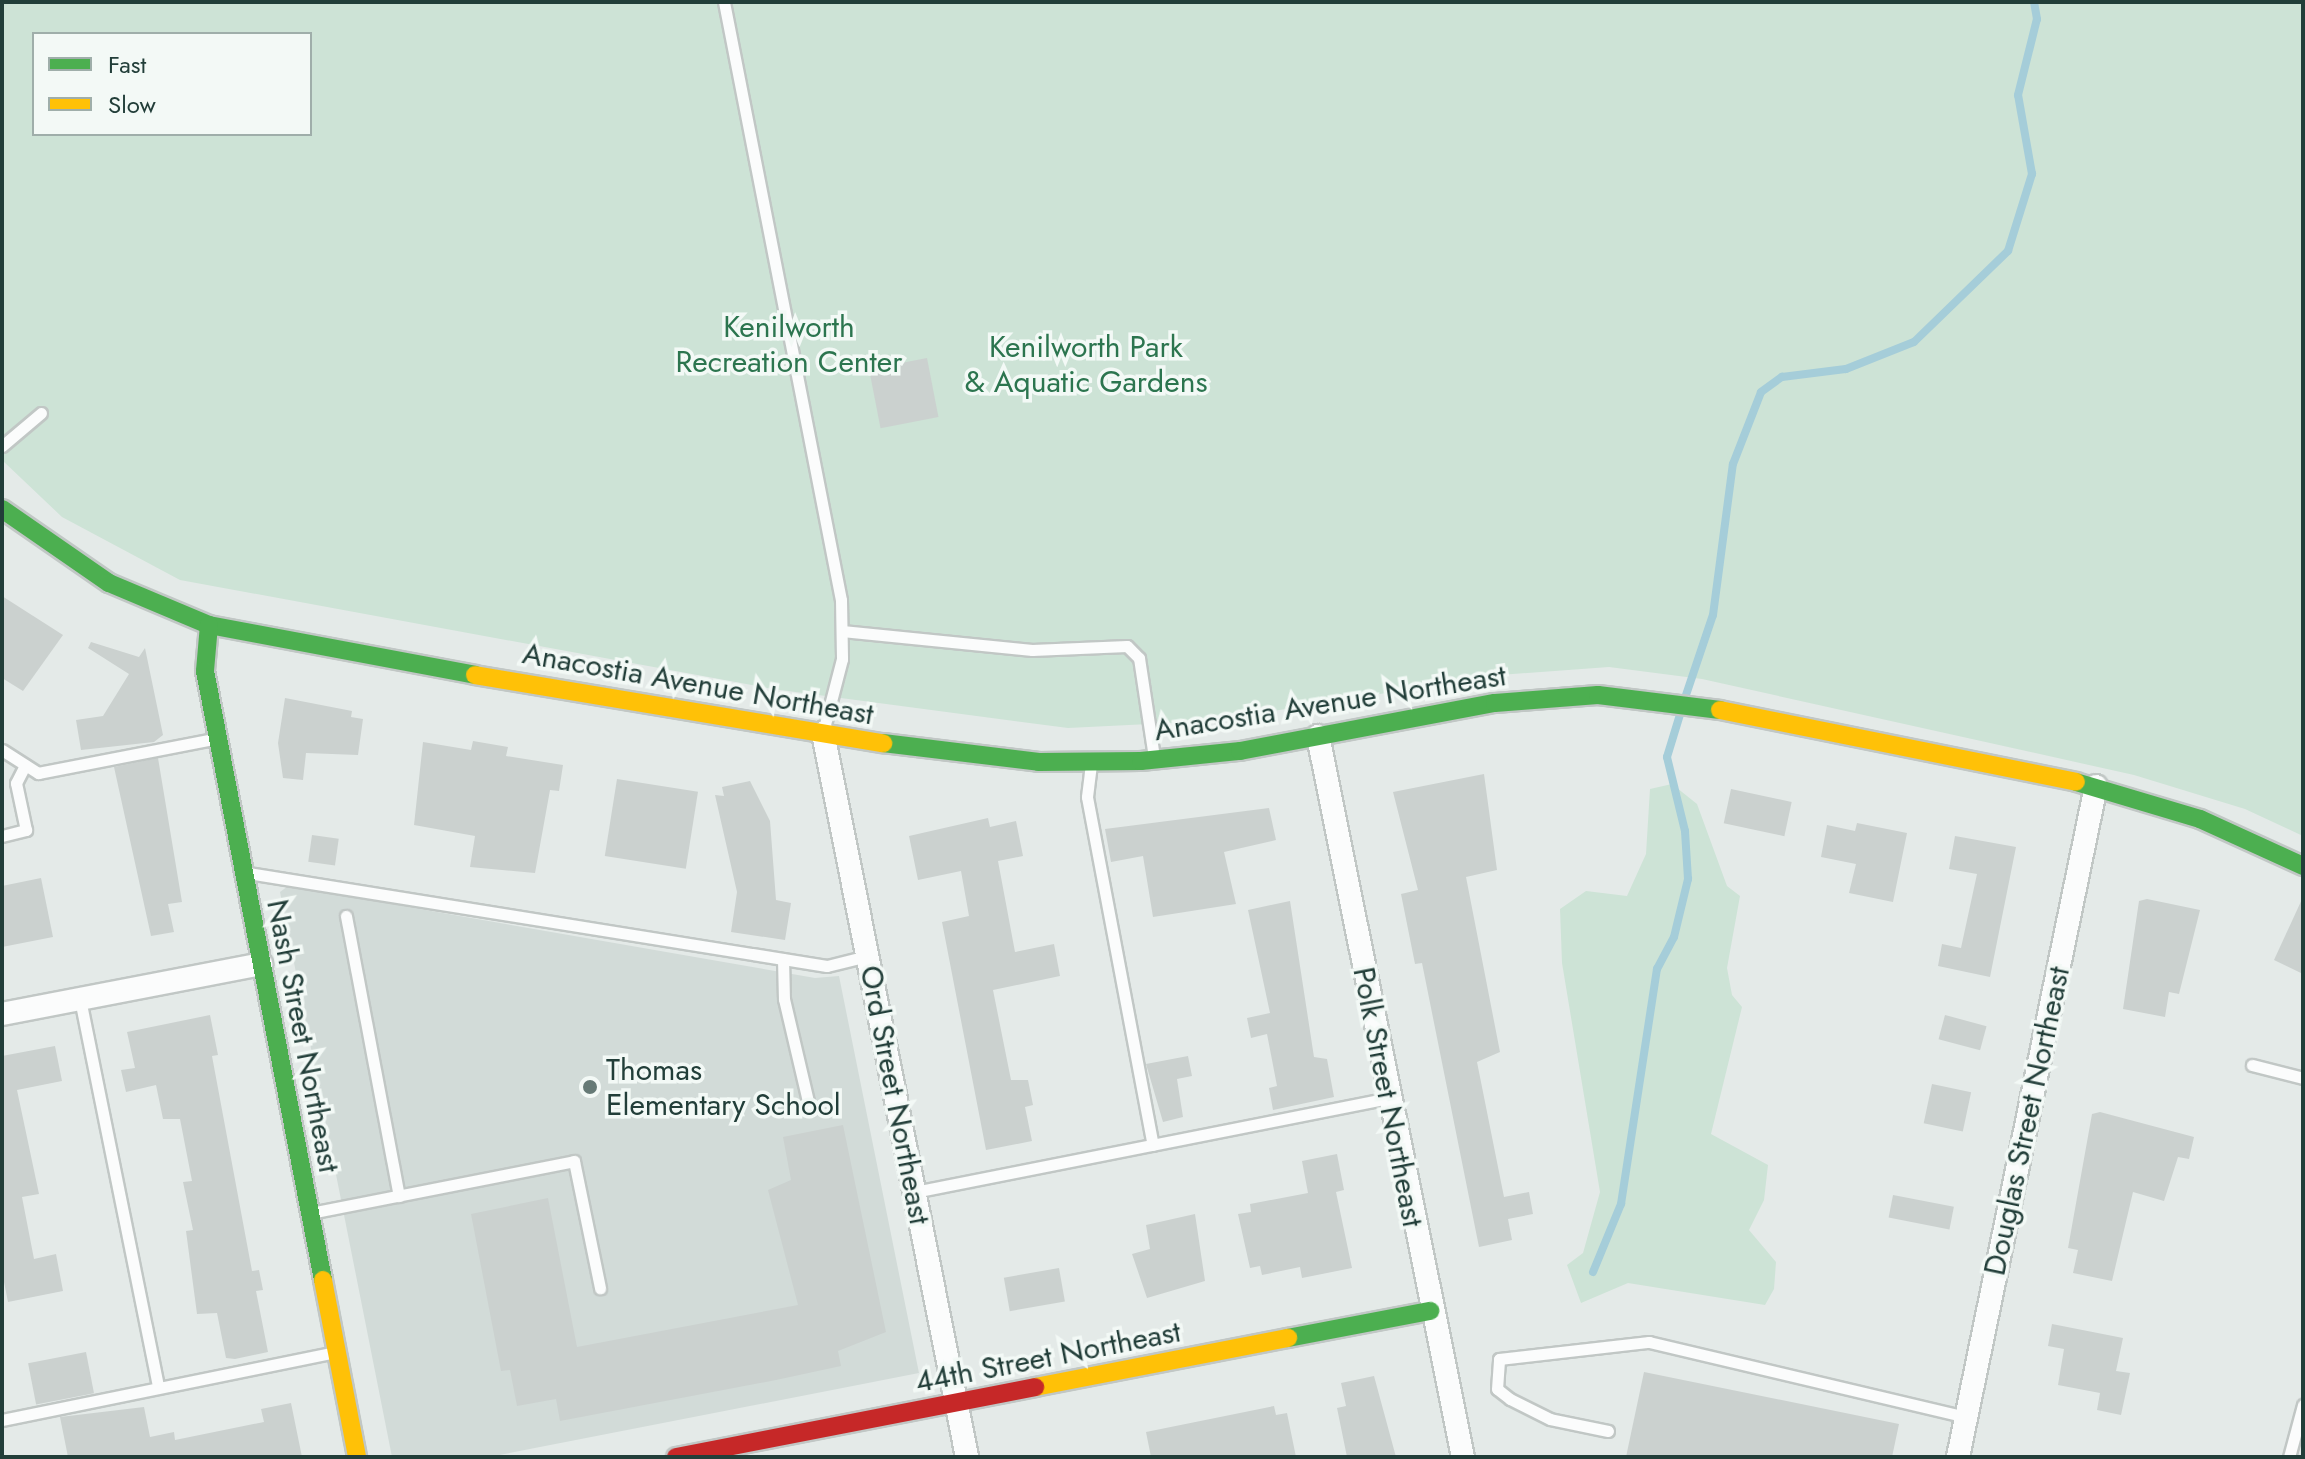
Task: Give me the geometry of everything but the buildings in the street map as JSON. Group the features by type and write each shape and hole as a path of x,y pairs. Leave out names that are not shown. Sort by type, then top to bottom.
{"street":[{"name":"Anacostia Avenue Northeast","path":"2,509 109,583 209,625 301,646 990,759 1091,763 1154,760 1541,698 1668,699 2096,786 2188,814 2303,866"},
{"name":"Nash Street Northeast","path":"209,625 205,671 357,1457"},
{"name":"Ord Street Northeast","path":"823,733 967,1457"},
{"name":"Polk Street Northeast","path":"1318,736 1387,1098 1463,1457"},
{"name":"Douglas Street Northeast","path":"1958,1457 2096,786"},
{"path":"2,1014 261,964"},
{"name":"44th Street Northeast","path":"676,1457 760,1449 956,1403 1430,1311"}],"lane":[{"path":"724,2 842,631 842,659 823,733"},
{"path":"2,446 41,413"},
{"path":"842,631 1032,650 1127,646 1139,658 1154,760"},
{"path":"2,750 38,773 217,738"},
{"path":"1091,763 1087,797 1153,1145"},
{"path":"2,836 26,830 16,783 25,765"},
{"path":"243,872 827,966 867,956"},
{"path":"346,916 399,1196"},
{"path":"783,959 784,999 810,1110"},
{"path":"80,999 158,1387"},
{"path":"2252,1065 2303,1078"},
{"path":"914,1192 1387,1098"},
{"path":"310,1213 574,1161 600,1288"},
{"path":"1608,1431 1550,1419 1510,1399 1497,1389 1499,1359 1649,1342 1966,1417"},
{"path":"2,1420 337,1352"},
{"path":"2289,1457 2303,1405"}],"shaded area":[{"name":"Thomas Elementary School","path":"288,886 815,978 839,976 919,1373 489,1457 392,1457 280,892"}],"green space":[{"name":"Kenilworth Park & Aquatic Gardens","path":"2,2 2303,2 2303,836 2245,809 2134,775 1702,679 1609,667 1499,675 1210,721 1068,728 773,689 180,580 62,517 2,460"},
{"path":"1672,784 1697,804 1727,886 1740,896 1727,968 1732,995 1742,1007 1711,1134 1768,1165 1764,1200 1749,1230 1776,1262 1774,1289 1765,1305 1628,1283 1581,1303 1567,1265 1583,1253 1600,1192 1562,963 1560,909 1586,891 1627,896 1646,854 1650,789"}],"waterway":[{"path":"1686,695 1713,615 1733,464 1761,392 1782,377 1846,369 1914,342 2008,251 2032,174 2018,95 2037,19 2034,2"},
{"path":"1593,1272 1621,1204 1657,969 1674,937 1688,879 1685,831 1667,757 1682,708"}],"traffic: fast":[{"path":"2,509 109,583 209,625 475,675"},
{"path":"209,625 205,671 323,1280"},
{"path":"883,743 1039,762 1141,761 1240,751 1495,703 1598,695 1720,710"},
{"path":"2076,782 2200,819 2303,866"},
{"path":"1288,1338 1430,1311"}],"traffic: slow":[{"path":"475,675 883,743"},
{"path":"1720,710 2076,782"},
{"path":"323,1280 357,1457"},
{"path":"1035,1387 1288,1338"}],"traffic: jam":[{"path":"676,1457 1035,1387"}],"place":[{"name":"Thomas Elementary School","path":"590,1087"}],"park label":[{"name":"Kenilworth Recreation Center","path":"789,344"}]}
